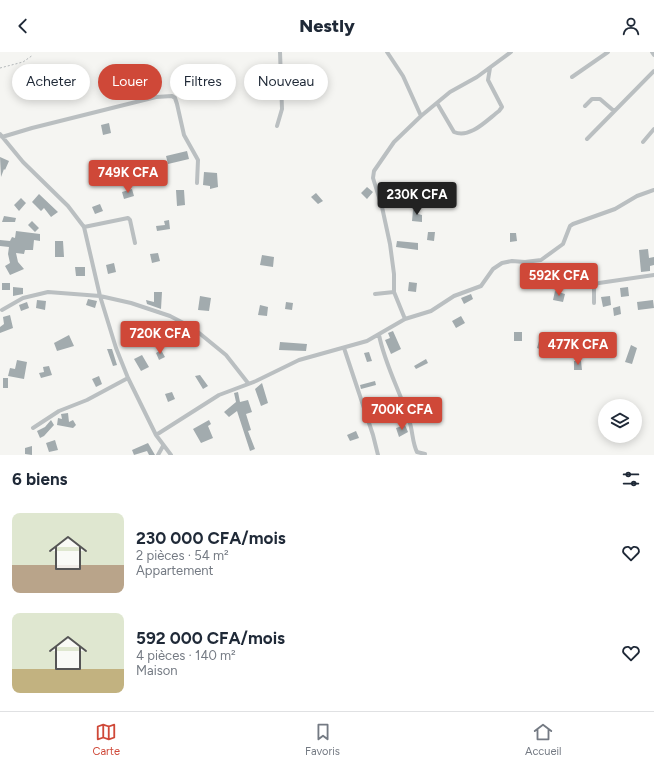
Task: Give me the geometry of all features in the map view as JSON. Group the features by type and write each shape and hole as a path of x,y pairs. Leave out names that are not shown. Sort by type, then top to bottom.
{"street":[{"path":"277,126 282,109 280,52"},
{"path":"387,52 403,76 421,116"},
{"path":"405,319 394,292 394,270 382,207 373,178 374,170 394,142 437,102 511,52"},
{"path":"572,77 608,52"},
{"path":"437,102 454,132 463,135 469,133 499,111 502,107 488,80 490,67"},
{"path":"587,139 654,71"},
{"path":"171,455 156,435 128,378 116,348 100,296 84,228 68,206 23,162 1,136 156,97 172,96 175,98 177,104 184,135 198,160 197,183"},
{"path":"585,106 592,99 600,99 614,111"},
{"path":"643,142 654,129"},
{"path":"156,435 219,395 248,384 299,360 344,348 379,335 405,319 431,311 454,296 481,286 494,269 502,263 512,261 525,262 541,260 563,244 570,226 573,224 615,209 637,196 654,190"},
{"path":"84,228 128,218 130,220 135,243"},
{"path":"594,303 594,285 654,275"},
{"path":"2,310 24,298 48,292 100,296 132,303 182,320 226,355 248,384"},
{"path":"375,294 394,292"},
{"path":"379,335 390,370 410,420 415,448 417,452 425,454"},
{"path":"344,348 357,391 373,435 378,455"},
{"path":"33,428 59,411 87,400 128,378"},
{"path":"158,455 163,446"}],"path":[{"path":"0,68 23,62 33,55"}],"building":[{"path":"109,123 111,133 103,135 101,125"},
{"path":"187,151 189,159 168,164 166,156"},
{"path":"0,157 9,161 1,177"},
{"path":"204,172 217,173 218,187 210,189 210,186 203,185"},
{"path":"367,187 373,192 367,199 361,193"},
{"path":"132,189 134,196 124,199 122,192"},
{"path":"176,190 184,190 185,205 177,206"},
{"path":"316,193 323,201 318,204 311,197"},
{"path":"39,194 58,212 51,217 44,208 41,211 32,202"},
{"path":"21,198 26,203 19,211 14,205"},
{"path":"100,204 103,211 95,214 92,207"},
{"path":"413,210 419,210 418,214 422,215 422,222 412,221"},
{"path":"4,216 16,218 15,222 2,222"},
{"path":"169,220 170,229 157,231 156,226 165,225 164,221"},
{"path":"32,221 39,228 35,232 28,225"},
{"path":"16,231 40,234 40,241 34,240 33,250 25,250 24,254 16,253 18,262 24,269 10,275 5,266 10,263 8,254 9,247 0,246 0,240 10,241 12,237 15,238"},
{"path":"428,232 435,232 434,241 427,240"},
{"path":"510,233 516,233 517,241 510,242"},
{"path":"55,241 63,241 64,257 55,257"},
{"path":"397,241 418,243 418,250 396,247"},
{"path":"648,249 649,258 654,257 654,265 650,266 650,271 641,272 639,250"},
{"path":"158,253 160,261 152,263 150,254"},
{"path":"262,255 274,257 273,267 260,265"},
{"path":"114,263 116,272 108,274 106,265"},
{"path":"75,267 85,267 85,276 76,276"},
{"path":"409,282 417,283 416,292 408,291"},
{"path":"2,283 10,283 10,290 2,290"},
{"path":"13,287 23,288 23,294 13,296"},
{"path":"628,287 629,296 621,297 620,288"},
{"path":"555,291 565,294 563,302 553,300"},
{"path":"154,292 162,292 161,309 147,304 146,300 154,302"},
{"path":"471,294 473,299 464,304 461,298"},
{"path":"200,296 211,298 209,311 198,310"},
{"path":"610,296 611,305 603,307 601,297"},
{"path":"88,299 97,301 95,308 86,305"},
{"path":"37,300 46,301 45,310 36,308"},
{"path":"653,300 654,308 638,310 637,302"},
{"path":"27,302 29,308 21,311 19,305"},
{"path":"286,302 293,303 292,310 285,309"},
{"path":"260,305 268,307 267,316 258,315"},
{"path":"620,306 621,314 614,316 613,308"},
{"path":"10,315 13,328 0,333 0,327 4,324 3,317"},
{"path":"461,316 465,323 456,328 452,321"},
{"path":"165,321 171,323 162,341 159,340 161,336 158,335 159,330 162,331"},
{"path":"393,331 401,349 391,354 385,340 390,338 388,333"},
{"path":"514,332 522,332 522,341 514,341"},
{"path":"69,335 74,346 57,351 54,343"},
{"path":"539,341 547,344 545,351 537,348"},
{"path":"280,342 307,344 306,351 279,350"},
{"path":"631,345 637,348 632,364 625,362"},
{"path":"107,349 112,349 117,365 113,366"},
{"path":"161,350 165,357 159,360 156,353"},
{"path":"369,352 372,361 367,362 364,353"},
{"path":"142,355 149,367 141,371 134,359"},
{"path":"426,359 428,363 416,369 414,366"},
{"path":"17,360 27,362 24,379 8,376 10,368 15,369"},
{"path":"574,361 581,361 582,370 574,370"},
{"path":"49,366 52,375 41,378 39,373 44,372 43,367"},
{"path":"200,375 208,386 203,389 195,376"},
{"path":"99,376 102,384 96,387 92,379"},
{"path":"3,378 8,378 8,388 3,388"},
{"path":"375,381 376,385 361,389 360,385"},
{"path":"262,383 268,403 261,406 255,389"},
{"path":"172,392 175,399 168,402 165,394"},
{"path":"238,392 240,402 248,400 252,412 246,414 251,430 248,431 255,449 250,451 237,411 229,417 224,412 236,402 234,393"},
{"path":"68,413 69,422 73,420 76,425 73,428 57,425 58,418 62,419 61,414"},
{"path":"51,420 54,425 44,436 40,438 37,431 45,427"},
{"path":"209,420 211,424 208,426 213,438 201,443 193,429"},
{"path":"405,425 408,432 399,437 396,428"},
{"path":"356,431 359,438 350,441 347,435"},
{"path":"55,440 58,450 49,452 46,443"},
{"path":"148,443 155,455 149,455 147,451 134,455 132,450"},
{"path":"32,446 32,455 25,454 25,448"}]}
